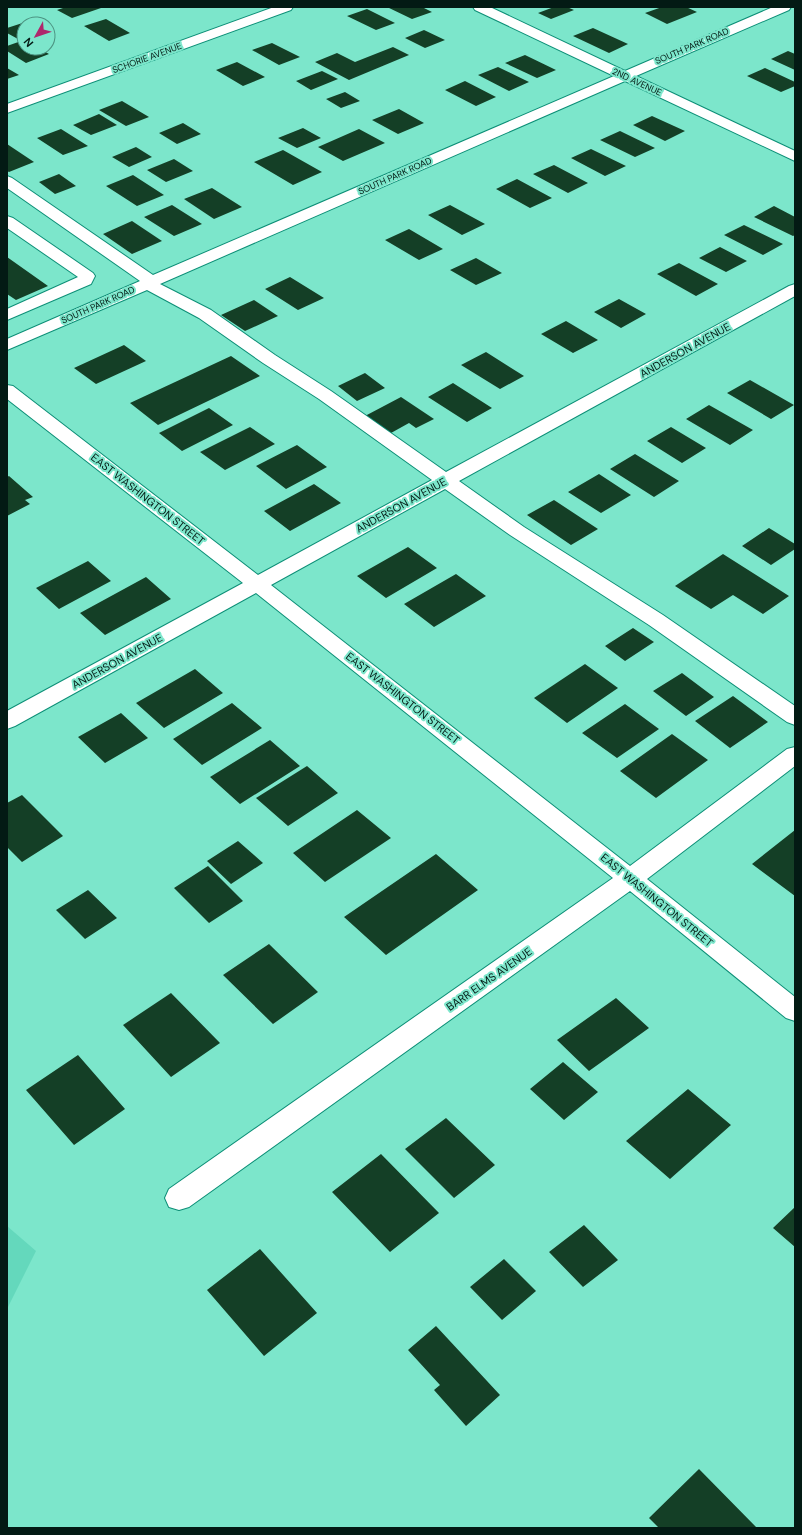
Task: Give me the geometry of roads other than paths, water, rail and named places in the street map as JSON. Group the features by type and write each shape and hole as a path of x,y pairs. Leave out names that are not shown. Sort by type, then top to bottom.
{"street":[{"name":"SCHORIE AVENUE","path":"7,109 286,7"},
{"name":"2ND AVENUE","path":"480,7 795,157"},
{"name":"SOUTH PARK ROAD","path":"7,345 784,7"},
{"path":"7,181 149,283 205,314 269,359 325,395 517,531 656,620 795,717"},
{"path":"7,221 87,276 85,281 7,315"},
{"name":"ANDERSON AVENUE","path":"7,721 795,290"},
{"path":"36,302 63,321"},
{"name":"EAST WASHINGTON STREET","path":"7,390 257,583 631,878 795,1011"},
{"name":"BARR ELMS AVENUE","path":"179,1198 631,878 795,755"}]}
